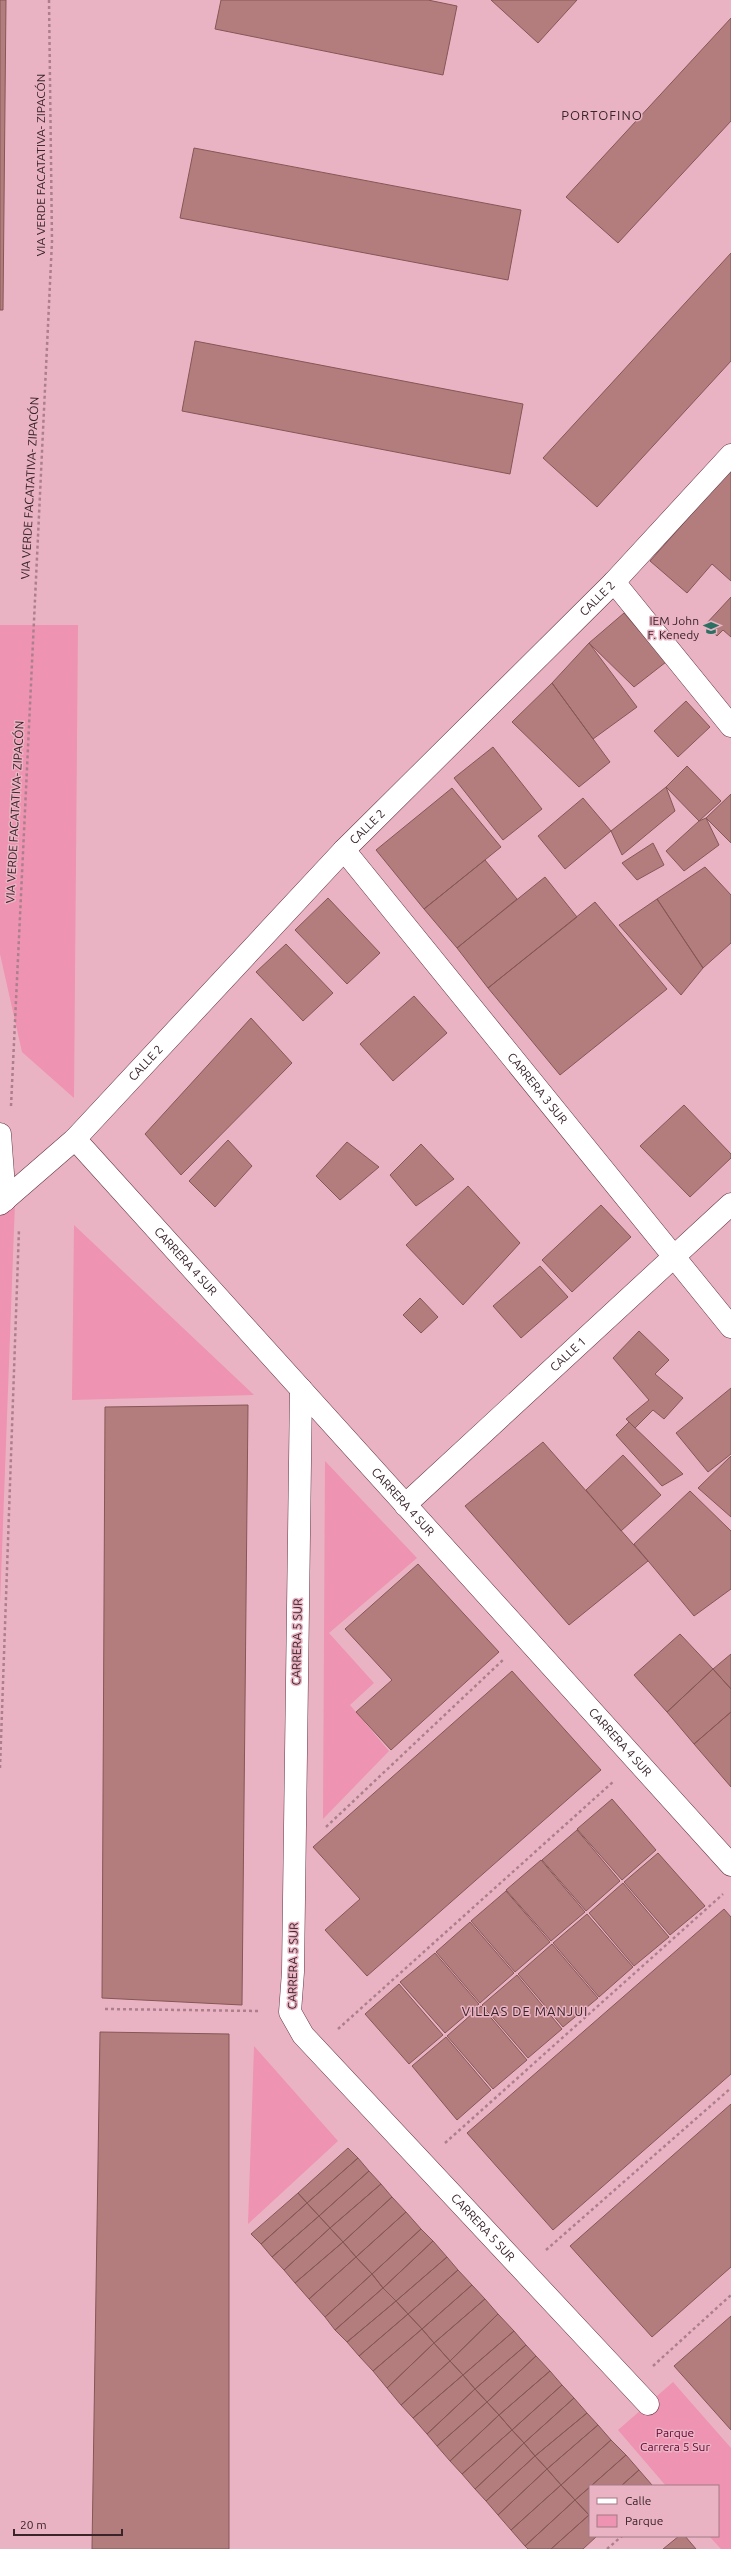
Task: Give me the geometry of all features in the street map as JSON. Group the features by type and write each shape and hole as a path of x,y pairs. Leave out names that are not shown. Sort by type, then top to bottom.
{"street":[{"name":"CALLE 2","path":"8,1197 75,1139 344,850 614,582 731,456"},
{"path":"614,582 731,726"},
{"name":"CARRERA 3 SUR","path":"344,850 731,1327"},
{"path":"0,1134 8,1197"},
{"name":"CARRERA 4 SUR","path":"75,1139 731,1865"},
{"name":"CALLE 1","path":"405,1505 731,1204"},
{"name":"CARRERA 5 SUR","path":"300,1389 293,1972 290,2012 303,2034 648,2404"}],"path":[{"name":"VIA VERDE FACATATIVA- ZIPACÓN","path":"11,1108 52,241 49,0"},
{"path":"0,1768 8,1197"},
{"path":"294,1857 526,1638"},
{"path":"316,2048 637,1760"},
{"path":"422,2163 725,1893"},
{"path":"105,2009 290,2012"},
{"path":"523,2270 731,2088"},
{"path":"631,2386 731,2295"},
{"path":"607,2549 621,2537"}],"green space":[{"path":"0,625 78,625 74,1098 22,1052 0,954"},
{"path":"15,1202 0,1604 0,1215"},
{"path":"74,1225 254,1395 72,1400"},
{"path":"325,1461 417,1558 329,1633 374,1683 350,1705 389,1751 323,1819"},
{"path":"254,2047 338,2141 248,2224"},
{"name":"Parque Carrera 5 Sur","path":"673,2382 731,2448 731,2549 721,2549 710,2537 719,2537 719,2485 665,2485 618,2430"}],"building":[{"path":"0,0 6,0 3,310 0,310"},
{"path":"221,0 428,0 457,6 443,75 215,29"},
{"path":"491,0 577,0 538,43"},
{"path":"731,18 731,121 618,243 566,197"},
{"path":"194,148 521,210 508,280 180,218"},
{"path":"731,253 731,361 597,507 543,458"},
{"path":"195,341 523,404 510,474 182,411"},
{"path":"731,470 731,581 712,564 687,593 650,561"},
{"path":"731,597 731,637 723,630 717,636 705,625"},
{"path":"624,613 666,662 634,687 589,643"},
{"path":"589,643 637,707 593,739 552,683"},
{"path":"552,683 610,762 579,787 512,722"},
{"path":"686,701 710,727 678,757 654,731"},
{"path":"493,747 542,809 503,840 454,778"},
{"path":"687,766 721,801 699,821 666,787"},
{"path":"666,787 675,811 622,855 611,831"},
{"path":"452,788 501,847 424,909 376,850"},
{"path":"731,794 731,843 706,818"},
{"path":"583,798 611,831 565,869 538,836"},
{"path":"706,818 719,845 684,871 666,851 699,821"},
{"path":"653,843 664,865 637,880 622,863"},
{"path":"485,860 517,899 457,948 424,909"},
{"path":"705,867 731,895 731,943 703,968 657,899"},
{"path":"545,877 577,917 488,988 457,948"},
{"path":"328,898 380,953 347,984 295,930"},
{"path":"657,899 703,968 681,995 619,925"},
{"path":"595,902 667,989 560,1075 488,988"},
{"path":"286,944 333,993 303,1021 256,972"},
{"path":"414,996 447,1033 393,1081 360,1044"},
{"path":"251,1018 292,1063 181,1175 145,1134"},
{"path":"684,1105 731,1154 731,1158 690,1197 640,1146"},
{"path":"228,1140 252,1166 215,1207 189,1181"},
{"path":"347,1142 379,1167 340,1200 316,1176"},
{"path":"421,1144 454,1179 416,1206 390,1175"},
{"path":"468,1186 520,1243 463,1305 406,1245"},
{"path":"601,1205 631,1237 572,1292 542,1260"},
{"path":"540,1266 568,1297 521,1338 493,1306"},
{"path":"420,1298 438,1317 421,1333 403,1315"},
{"path":"639,1331 669,1360 655,1374 683,1398 664,1419 653,1410 635,1428 626,1419 649,1400 613,1358"},
{"path":"731,1388 731,1454 708,1472 676,1433"},
{"path":"248,1405 242,2005 102,1998 105,1407"},
{"path":"629,1422 683,1474 662,1486 616,1435"},
{"path":"543,1442 648,1561 569,1625 465,1506"},
{"path":"623,1455 661,1495 621,1531 586,1490"},
{"path":"731,1456 731,1517 698,1488"},
{"path":"690,1491 731,1531 731,1589 694,1616 634,1544"},
{"path":"418,1564 499,1652 391,1750 356,1712 392,1680 345,1629"},
{"path":"680,1634 713,1669 667,1712 634,1675"},
{"path":"731,1654 731,1689 713,1669"},
{"path":"713,1669 731,1689 731,1712 694,1744 667,1712"},
{"path":"512,1671 601,1770 367,1976 325,1930 360,1899 313,1847"},
{"path":"731,1712 731,1787 694,1744"},
{"path":"612,1799 656,1850 622,1880 577,1829"},
{"path":"577,1830 620,1881 586,1911 542,1860"},
{"path":"658,1853 705,1906 670,1935 624,1882"},
{"path":"541,1860 585,1912 551,1941 506,1890"},
{"path":"623,1883 669,1937 634,1966 589,1913"},
{"path":"506,1891 550,1942 515,1972 471,1921"},
{"path":"724,1909 731,1917 731,2074 553,2230 467,2133"},
{"path":"587,1914 633,1967 599,1997 553,1943"},
{"path":"470,1922 514,1973 480,2003 436,1952"},
{"path":"552,1944 598,1998 563,2027 518,1974"},
{"path":"435,1953 479,2004 445,2033 400,1982"},
{"path":"517,1975 562,2029 528,2058 482,2005"},
{"path":"399,1984 443,2035 409,2064 365,2014"},
{"path":"481,2006 527,2060 493,2089 447,2036"},
{"path":"100,2032 229,2034 229,2549 92,2549"},
{"path":"446,2037 491,2090 457,2120 412,2066"},
{"path":"731,2104 731,2267 652,2337 570,2246"},
{"path":"348,2148 358,2158 307,2203 298,2193"},
{"path":"358,2158 369,2171 319,2216 307,2203"},
{"path":"369,2171 381,2184 330,2228 319,2216"},
{"path":"381,2184 392,2197 343,2242 330,2228"},
{"path":"298,2193 307,2203 261,2244 251,2234"},
{"path":"392,2197 406,2212 356,2257 343,2242"},
{"path":"307,2203 319,2216 272,2257 261,2244"},
{"path":"406,2212 421,2229 372,2274 356,2257"},
{"path":"319,2216 330,2228 284,2270 272,2257"},
{"path":"330,2228 343,2242 295,2283 284,2270"},
{"path":"421,2229 433,2241 383,2288 372,2274"},
{"path":"433,2241 447,2257 396,2301 383,2288"},
{"path":"343,2242 356,2257 309,2299 295,2283"},
{"path":"356,2257 372,2274 325,2317 309,2299"},
{"path":"447,2257 458,2270 408,2314 396,2301"},
{"path":"458,2270 472,2285 422,2329 408,2314"},
{"path":"372,2274 383,2288 335,2330 325,2317"},
{"path":"472,2285 485,2299 434,2343 422,2329"},
{"path":"383,2288 396,2301 347,2342 335,2330"},
{"path":"485,2299 498,2314 450,2361 434,2343"},
{"path":"396,2301 408,2314 359,2356 347,2342"},
{"path":"408,2314 422,2329 373,2371 359,2356"},
{"path":"498,2314 514,2331 463,2375 450,2361"},
{"path":"731,2316 731,2430 674,2366"},
{"path":"422,2329 434,2343 387,2388 373,2371"},
{"path":"514,2331 526,2345 475,2389 463,2375"},
{"path":"434,2343 450,2361 401,2405 387,2388"},
{"path":"526,2345 536,2356 487,2402 475,2389"},
{"path":"536,2356 550,2371 499,2415 487,2402"},
{"path":"450,2361 463,2375 413,2418 401,2405"},
{"path":"550,2371 562,2385 512,2430 499,2415"},
{"path":"463,2375 475,2389 427,2434 413,2418"},
{"path":"562,2385 574,2398 524,2443 512,2430"},
{"path":"475,2389 487,2402 437,2446 427,2434"},
{"path":"574,2398 587,2413 535,2456 524,2443"},
{"path":"487,2402 499,2415 450,2461 437,2446"},
{"path":"587,2413 598,2425 547,2469 535,2456"},
{"path":"499,2415 512,2430 462,2474 450,2461"},
{"path":"598,2425 611,2440 561,2485 547,2469"},
{"path":"512,2430 524,2443 475,2489 462,2474"},
{"path":"611,2440 626,2455 592,2485 589,2485 589,2488 575,2500 561,2485"},
{"path":"524,2443 535,2456 486,2501 475,2489"},
{"path":"626,2455 639,2470 622,2485 592,2485"},
{"path":"535,2456 547,2469 498,2515 486,2501"},
{"path":"547,2469 561,2485 511,2530 498,2515"},
{"path":"639,2470 652,2485 622,2485"},
{"path":"561,2485 575,2500 525,2546 511,2530"},
{"path":"589,2488 589,2515 575,2500"},
{"path":"575,2500 589,2515 551,2549 528,2549 525,2546"},
{"path":"589,2515 589,2537 596,2537 583,2549 551,2549"},
{"path":"678,2537 686,2537 696,2549 663,2549"}],"place":[{"name":"IEM John F. Kenedy","path":"711,628"}],"district":[{"name":"PORTOFINO","path":"602,115"},
{"name":"VILLAS DE MANJUI","path":"525,2011"}]}
